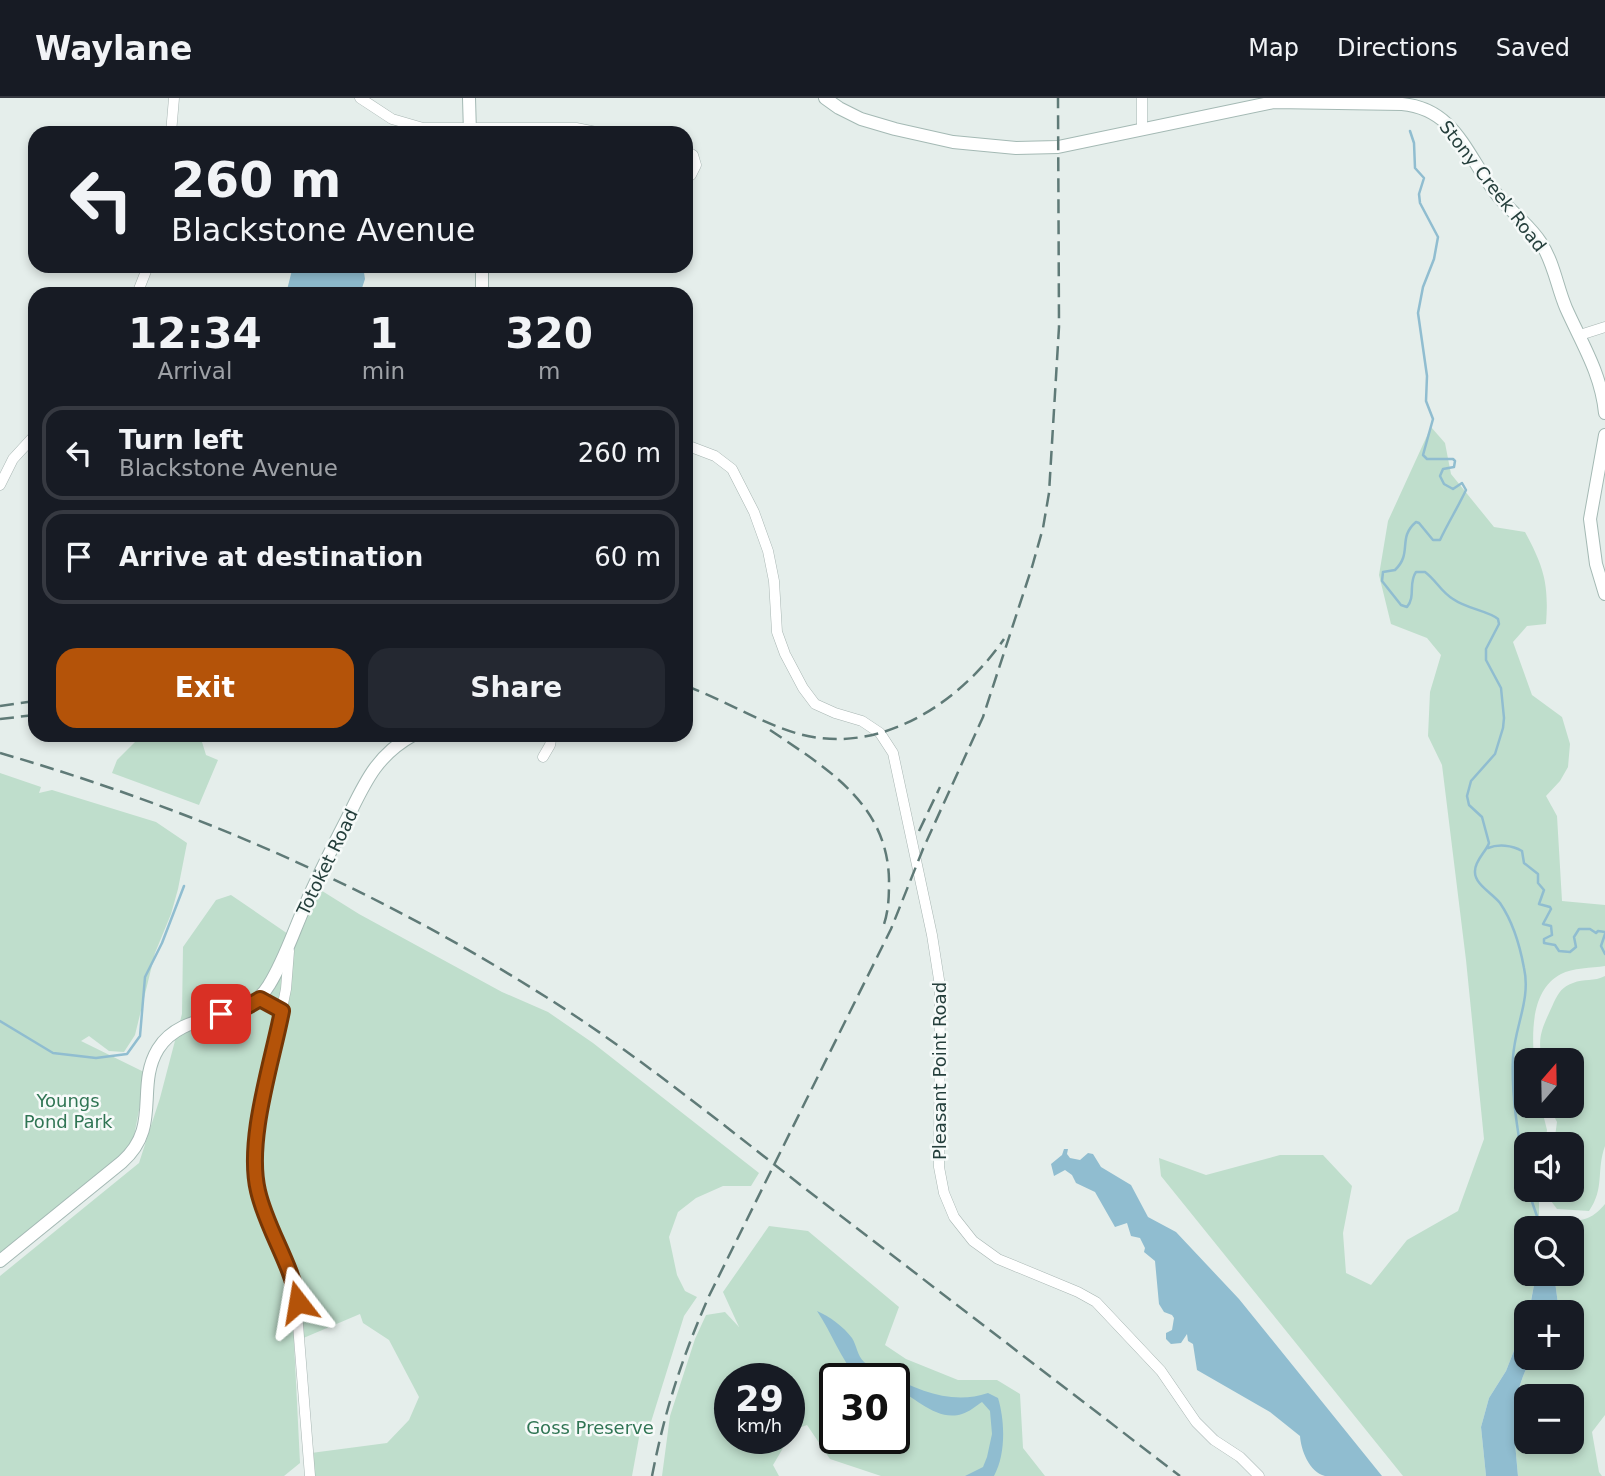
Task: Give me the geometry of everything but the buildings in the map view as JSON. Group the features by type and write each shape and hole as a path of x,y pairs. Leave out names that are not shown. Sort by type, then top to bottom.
{"main road":[{"path":"469,98 470,126"},
{"name":"Stony Creek Road","path":"825,98 861,119 905,131 987,147 1058,147 1274,102 1402,104 1431,110 1450,125 1498,195 1541,242 1568,311 1596,369 1605,413"},
{"path":"1605,435 1591,519 1596,564 1605,594"},
{"name":"Totoket Road","path":"289,943 310,894 369,776 383,757 403,742"},
{"path":"0,1261 137,1147 145,1124 152,1063 167,1038 186,1025 246,1007 260,999 271,983 289,943"}],"street":[{"path":"172,126 174,98"},
{"path":"360,98 391,119 416,126"},
{"path":"1142,98 1142,129"},
{"path":"693,155 696,165 693,172"},
{"path":"1580,335 1605,327"},
{"path":"0,485 13,459 28,443"},
{"name":"Pleasant Point Road","path":"693,448 715,456 732,469 754,512 768,551 774,581 777,632 803,688 815,704 862,721 880,733 893,753 932,935 940,986 939,1167 944,1193 954,1217 973,1241 998,1259 1078,1292 1096,1303 1161,1371 1196,1422 1259,1476"},
{"path":"543,757 551,742"},
{"name":"Totoket Road","path":"289,943 282,1011 259,1121 255,1162 263,1207 295,1287 310,1476"},
{"path":"260,999 282,1011"}],"green space":[{"path":"1431,427 1445,443 1451,474 1494,527 1525,532 1544,576 1546,624 1527,626 1513,642 1532,695 1562,717 1570,744 1568,767 1546,796 1557,816 1562,901 1605,905 1605,966 1576,969 1551,981 1544,990 1536,1012 1533,1048 1514,1048 1514,1118 1544,1118 1547,1130 1514,1132 1514,1202 1539,1202 1539,1216 1514,1216 1514,1286 1534,1286 1531,1300 1514,1300 1514,1351 1506,1371 1489,1398 1481,1427 1486,1476 1403,1476 1161,1176 1159,1158 1206,1175 1280,1155 1323,1155 1352,1186 1343,1233 1346,1273 1371,1285 1407,1240 1458,1211 1484,1139 1442,765 1428,736 1430,692 1441,655 1427,638 1391,624 1379,575 1388,521"},
{"path":"135,742 202,742 206,755 218,760 199,805 112,773 117,760"},
{"name":"Youngs Pond Park","path":"0,773 41,787 39,793 52,790 156,822 187,843 178,889 155,953 135,1035 124,1052 109,1051 89,1036 81,1041 146,1073 132,1147 0,1256"},
{"name":"Goss Preserve","path":"319,889 359,914 502,992 548,1012 593,1043 759,1173 751,1186 723,1186 696,1198 678,1212 669,1237 677,1275 685,1291 697,1297 684,1316 651,1422 642,1421 632,1476 314,1476 311,1453 387,1443 409,1420 419,1397 389,1340 363,1323 360,1314 294,1342 300,1463 284,1476 0,1476 0,1276 139,1163 160,1098 182,1014 183,947 216,900 231,895 288,934 303,926"},
{"path":"1605,976 1605,1146 1599,1187 1589,1211 1557,1209 1552,1202 1584,1202 1584,1132 1556,1132 1555,1118 1584,1118 1584,1048 1540,1048 1541,1037 1544,1024 1563,988 1577,982"},
{"path":"1605,1204 1605,1415 1592,1432 1602,1476 1518,1476 1516,1454 1584,1454 1584,1384 1521,1384 1526,1370 1584,1370 1584,1300 1557,1300 1556,1286 1584,1286 1584,1219 1594,1215"},
{"path":"769,1226 808,1231 899,1307 885,1345 906,1359 958,1380 997,1380 1020,1394 1023,1448 1045,1476 881,1476 830,1459 827,1454 910,1454 910,1363 819,1363 819,1443 805,1426 805,1363 714,1363 714,1454 780,1454 773,1465 779,1476 662,1476 670,1416 695,1339 706,1315 725,1312 739,1327 723,1292"}],"water":[{"path":"291,273 364,273 365,279 362,287 288,287"},
{"path":"1064,1149 1068,1149 1070,1158 1080,1160 1088,1153 1093,1154 1101,1167 1131,1185 1148,1217 1176,1232 1239,1299 1382,1476 1319,1474 1307,1460 1300,1436 1270,1412 1197,1370 1193,1344 1188,1341 1187,1334 1181,1343 1171,1344 1166,1339 1166,1333 1172,1330 1174,1318 1164,1312 1159,1304 1155,1261 1144,1252 1140,1238 1131,1236 1127,1223 1115,1227 1095,1192 1076,1183 1072,1175 1065,1170 1054,1176 1051,1164 1062,1155"},
{"path":"1534,1286 1556,1286 1557,1300 1531,1300"},
{"path":"817,1311 836,1322 849,1334 866,1363 846,1363"},
{"path":"1514,1351 1514,1370 1526,1370 1521,1384 1514,1384 1514,1454 1518,1476 1486,1476 1481,1427 1489,1398 1506,1371"},
{"path":"910,1385 949,1397 962,1398 988,1393 998,1398 1003,1437 1001,1458 994,1476 965,1476 983,1467 987,1457 992,1434 990,1411 982,1402 962,1414 953,1416 926,1407 910,1397"}],"waterway":[{"path":"1410,131 1414,143 1415,168 1424,178 1419,194 1420,203 1438,237 1418,313 1427,376 1426,401 1433,419 1423,455 1427,459 1453,459 1454,467 1443,469 1440,476 1444,484 1453,489 1462,483 1466,490 1440,540 1433,540 1419,523 1416,522 1410,528 1400,564 1395,570 1383,572 1382,581 1401,605 1407,607 1416,572 1425,572 1453,599 1498,619 1499,624 1486,649 1486,660 1501,688 1503,728 1495,754 1471,781 1467,796 1469,805 1482,817 1489,843 1477,863 1475,876 1500,903 1509,918 1526,979 1513,1057 1513,1088 1518,1132"},
{"path":"1488,848 1505,846 1522,851 1524,863 1538,874 1538,883 1544,890 1539,904 1551,909 1543,924 1551,926 1552,935 1544,939 1544,943 1555,945 1559,951 1570,952 1576,947 1574,937 1579,929 1605,932"},
{"path":"0,1021 53,1053 96,1058 127,1054 140,1036 145,977 162,943 184,886"},
{"path":"1605,934 1601,946 1605,954"},
{"path":"1532,1202 1537,1216"}],"railway":[{"path":"652,1476 669,1406 699,1319 891,929 923,849 983,717 1032,567 1049,493 1059,327 1058,98"},
{"path":"693,689 770,724 799,734 829,739 859,737 888,730 915,719 941,703 965,684 1004,639"},
{"path":"0,706 28,702"},
{"path":"0,719 28,716"},
{"path":"770,730 832,774 865,808 886,852 889,897 883,927"},
{"path":"0,753 139,798 273,852 404,915 530,987 602,1034 672,1085 1180,1476"},
{"path":"919,831 940,787"}],"route":[{"path":"221,1014 246,1007 260,999 282,1011 259,1121 255,1162 263,1207 290,1271 298,1302"}]}
